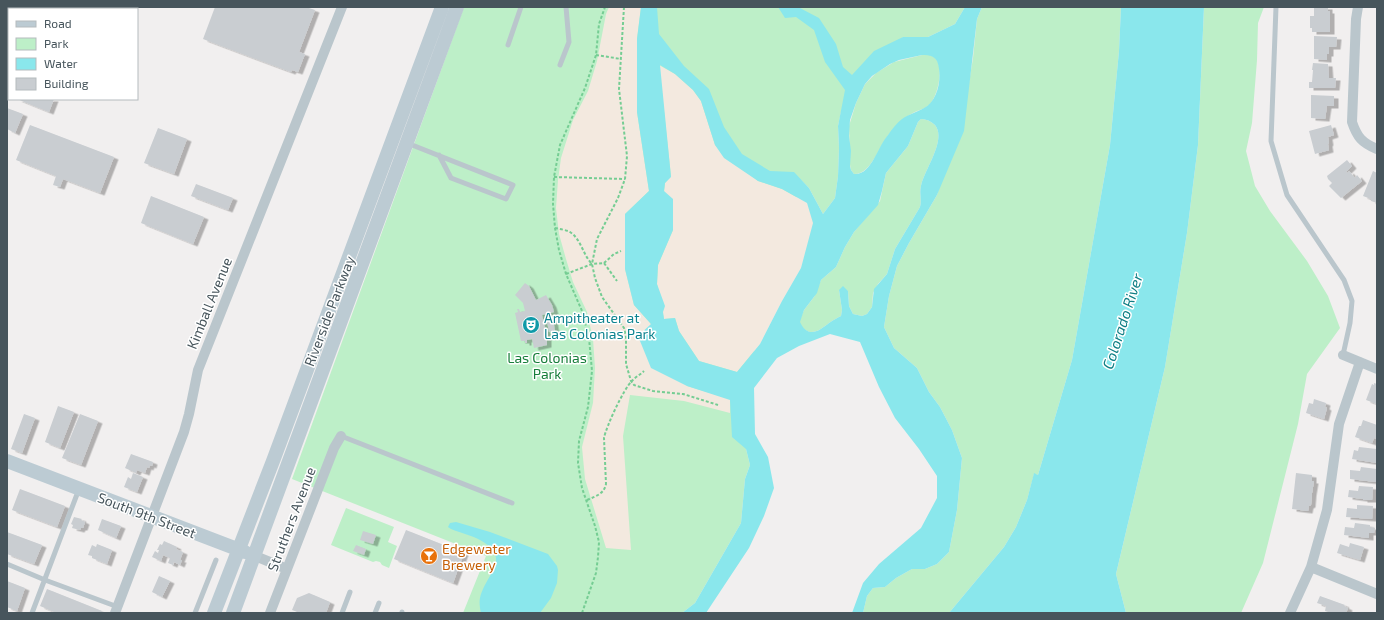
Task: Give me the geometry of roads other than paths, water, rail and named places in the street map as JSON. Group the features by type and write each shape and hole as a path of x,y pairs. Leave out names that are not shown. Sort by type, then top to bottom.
{"main road":[{"name":"Riverside Parkway","path":"214,613 442,7"},
{"name":"Riverside Parkway","path":"233,613 457,7"},
{"name":"South 9th Street","path":"8,463 152,516 254,556"}],"street":[{"name":"Kimball Avenue","path":"116,610 184,432 198,370 342,7"},
{"path":"1358,7 1356,19 1352,122 1355,133 1360,140 1377,149"},
{"path":"1343,355 1377,369"},
{"path":"1290,613 1311,567 1327,510 1339,424 1360,362"},
{"name":"Struthers Avenue","path":"270,613 334,448 341,436"},
{"name":"South 9th Street","path":"254,556 287,569"},
{"path":"1311,567 1377,594"}],"lane":[{"path":"508,44 521,7"},
{"path":"560,65 569,42 566,7"},
{"path":"1276,7 1271,142 1287,195 1344,280 1352,300 1350,323 1343,355"},
{"path":"406,143 439,155 513,185 506,199 451,178 439,155"},
{"path":"341,436 512,503"},
{"path":"32,613 79,489"},
{"path":"196,613 216,560"},
{"path":"7,564 116,610"},
{"path":"342,613 350,592"},
{"path":"375,613 379,603"}],"water":[{"path":"641,7 657,7 659,34 684,66 709,89 724,127 742,154 770,171 794,172 809,188 823,214 835,198 838,176 838,126 845,90 825,62 814,30 796,17 785,18 778,7 798,7 819,18 836,44 843,67 852,75 874,51 903,37 928,37 955,24 965,7 982,7 977,19 964,131 937,195 897,266 889,296 884,327 894,348 917,368 929,392 940,407 952,430 962,458 957,510 949,552 937,564 925,569 912,569 896,578 885,587 873,588 867,596 863,613 852,613 863,583 879,564 921,528 937,498 937,476 919,449 895,418 879,387 860,342 830,334 799,346 777,358 754,388 755,434 768,457 774,488 764,516 749,548 706,613 682,613 695,603 741,523 745,479 750,465 746,449 732,437 730,400 687,386 651,368 638,336 651,324 634,305 625,269 625,214 649,191 637,112 637,39","holes":["922,55 932,56 936,59 938,64 939,82 936,95 929,105 900,121 884,140 870,165 860,173 854,174 850,166 850,120 865,84 872,76 890,64 899,60","660,65 675,74 693,90 701,101 715,145 724,158 758,181 782,189 807,203 813,223 801,268 760,344 737,372 699,361 679,331 675,318 664,319 663,312 665,306 657,284 658,265 673,230 673,199 664,191 665,183 671,177","921,119 925,119 935,125 938,131 937,147 921,186 920,207 895,249 887,274 874,289 872,307 867,314 862,316 853,314 849,306 848,291 843,286 839,290 842,310 841,316 818,331 810,332 806,330 800,322 804,310 817,293 821,280 836,267 854,232 878,205 886,173 908,146 918,122"]},
{"name":"Colorado River","path":"1121,7 1204,7 1198,145 1187,233 1165,367 1116,574 1126,613 949,613 1004,547 1016,527 1027,500 1034,473 1038,475 1072,360 1110,145 1119,51"},
{"path":"456,522 490,532 548,554 557,566 557,583 551,598 540,613 481,613 480,598 483,589 495,567 495,554 490,547 480,540 448,527 450,523"}],"place":[{"name":"Ampitheater at Las Colonias Park","path":"531,325"},
{"name":"Edgewater Brewery","path":"429,556"}],"park label":[{"name":"Las Colonias Park","path":"547,366"}]}
